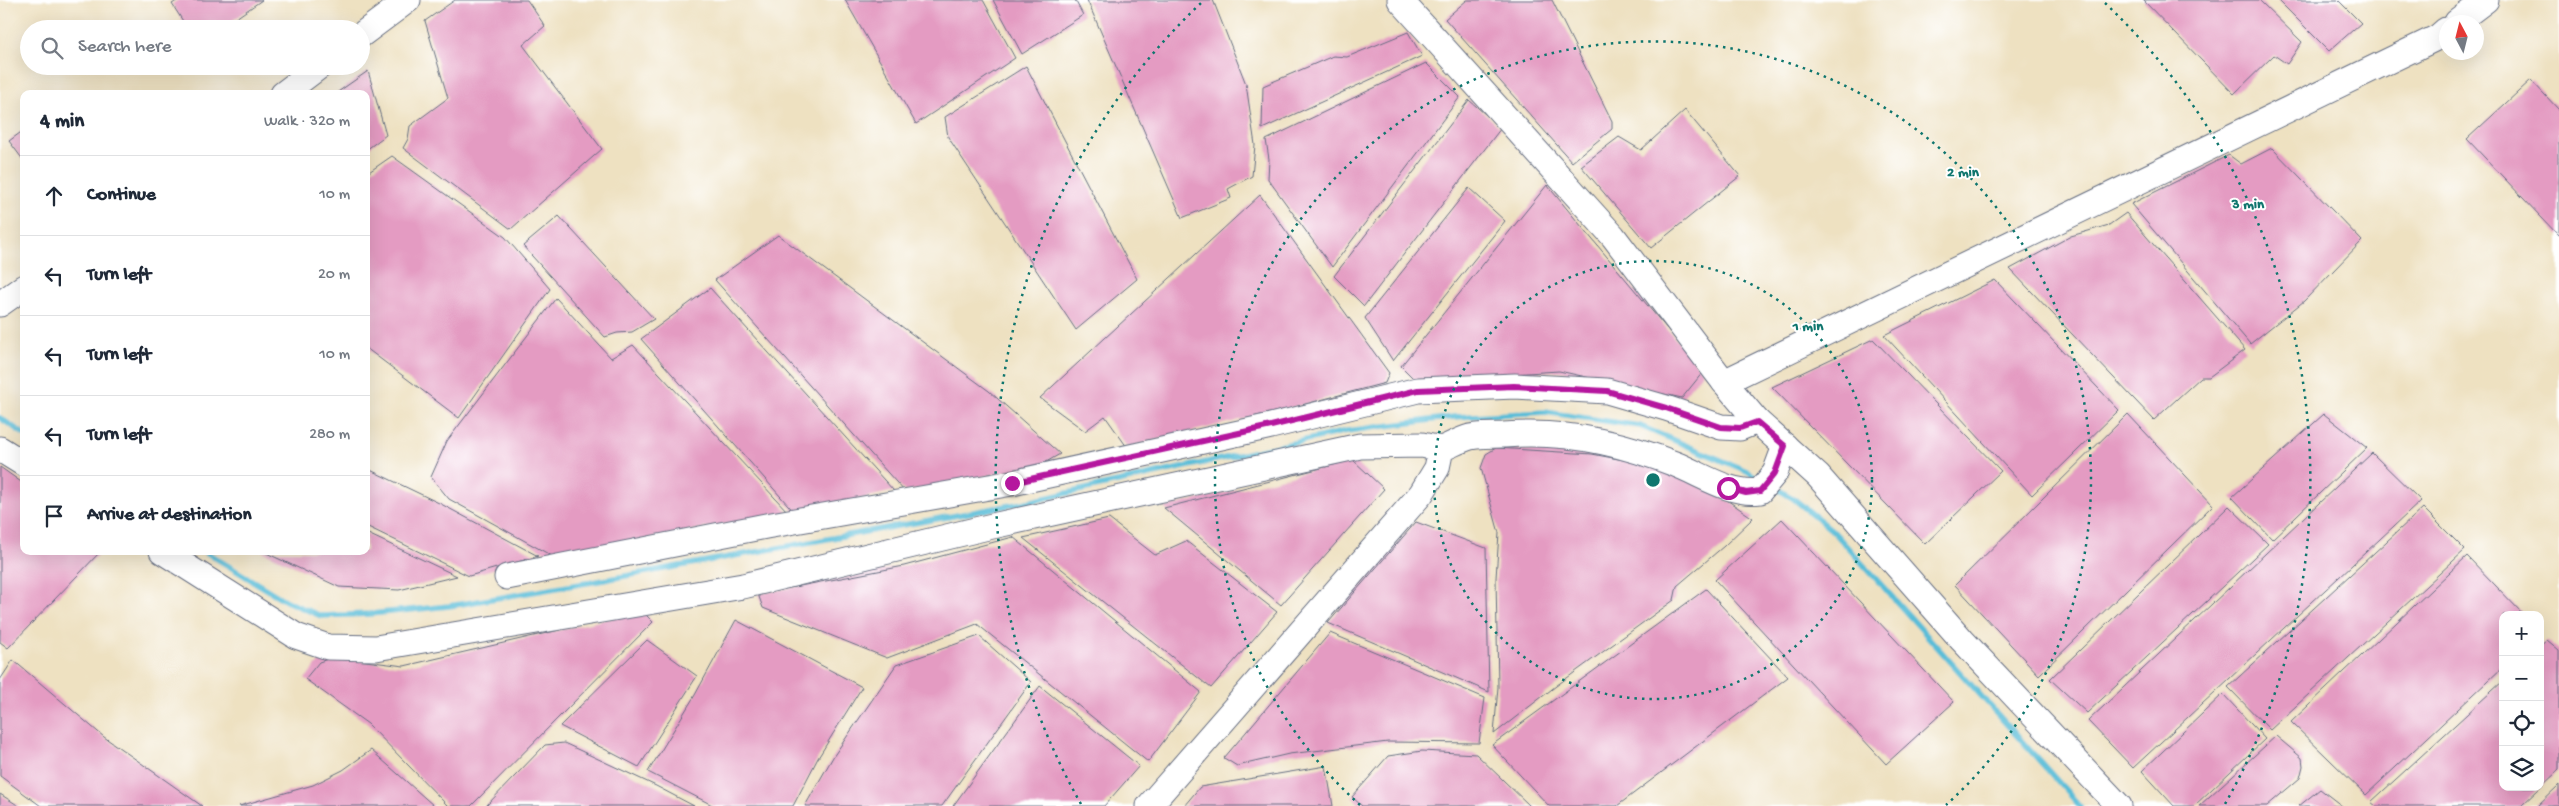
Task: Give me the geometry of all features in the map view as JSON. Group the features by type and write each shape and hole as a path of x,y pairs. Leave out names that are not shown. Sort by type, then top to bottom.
{"street":[{"path":"370,28 408,0"},
{"path":"1400,0 1613,236 1724,382 1757,422 1818,476 1962,640 2119,806"},
{"path":"2466,15 2486,0"},
{"path":"1724,382 2439,36"},
{"path":"288,90 308,75"},
{"path":"0,304 20,290"},
{"path":"508,577 766,526 1012,483 1271,426 1418,390 1514,386 1607,391 1666,408 1721,427 1740,428 1757,422"},
{"path":"168,555 296,636 328,647 376,648 743,586 988,527 1360,446 1422,445 1442,449 1471,437 1531,433 1583,436 1643,451 1728,488 1746,493 1760,491 1775,473 1785,446"},
{"path":"0,449 20,462"},
{"path":"1150,806 1421,494 1437,468 1442,449"}],"building":[{"path":"178,0 262,0 233,20 182,20 172,4"},
{"path":"455,0 527,0 545,26 523,45 602,149 511,229 403,148 408,139 410,126 448,98 425,21"},
{"path":"845,0 983,0 1015,58 916,124"},
{"path":"993,0 1075,0 1083,15 1022,54"},
{"path":"1087,0 1213,0 1246,84 1255,145 1252,176 1228,189 1231,198 1182,218"},
{"path":"1467,0 1552,0 1612,121 1612,129 1572,162 1445,19"},
{"path":"2143,0 2259,0 2302,42 2287,64 2274,55 2234,94"},
{"path":"2278,0 2338,0 2361,23 2329,51"},
{"path":"1408,32 1422,56 1262,129 1263,86 1333,56 1347,57"},
{"path":"1426,63 1460,97 1332,267 1268,179 1269,159 1266,140"},
{"path":"1026,66 1137,279 1076,330 948,137 945,117"},
{"path":"362,75 369,75 386,135 370,147 370,90 341,90"},
{"path":"2531,80 2559,110 2559,236 2467,139"},
{"path":"1469,100 1501,128 1364,306 1334,276"},
{"path":"1685,110 1740,176 1651,248 1581,166 1619,137 1641,150"},
{"path":"20,133 20,156 9,141"},
{"path":"2272,148 2362,241 2304,301 2250,344 2131,204 2229,155 2241,164"},
{"path":"392,156 505,237 550,289 459,418 370,351 370,171"},
{"path":"1547,185 1703,372 1682,398 1559,371 1415,380 1401,366"},
{"path":"1469,188 1505,221 1393,361 1365,318"},
{"path":"1260,195 1389,373 1385,383 1127,447 1105,416 1085,431 1040,398"},
{"path":"2126,213 2245,350 2209,377 2201,377 2154,420 2010,269 2071,236 2109,225"},
{"path":"559,216 654,319 632,332 617,333 605,337 523,246"},
{"path":"778,235 989,391 1060,454 1041,465 905,492 715,280"},
{"path":"1995,280 2119,410 2032,495 1884,335"},
{"path":"710,288 894,491 796,514 641,339"},
{"path":"556,298 611,358 633,345 788,512 554,557 449,499 431,477 447,441"},
{"path":"1873,339 2001,471 1925,544 1772,387"},
{"path":"2128,414 2213,505 2039,675 1955,585"},
{"path":"2324,414 2367,448 2272,539 2232,497"},
{"path":"1496,448 1592,454 1655,466 1718,494 1753,518 1724,546 1677,586 1674,600 1494,734 1498,687 1496,578 1499,533 1481,468 1486,454"},
{"path":"2372,453 2421,501 2133,768 2088,721"},
{"path":"1353,460 1384,489 1281,605 1164,508"},
{"path":"0,467 20,481 20,555 97,555 8,648 0,642"},
{"path":"370,470 441,504 538,556 469,576 370,528"},
{"path":"2229,506 2268,544 2087,713 2050,679"},
{"path":"2423,508 2465,550 2270,730 2228,687"},
{"path":"1109,519 1155,555 1186,541 1277,612 1211,688 1023,538"},
{"path":"1782,519 1954,702 1886,764 1715,580"},
{"path":"1416,522 1486,548 1489,692 1328,623"},
{"path":"370,535 457,576 399,590 339,587 271,555 370,555"},
{"path":"1013,537 1201,692 1148,762 977,624 887,658 763,608 758,594 904,566"},
{"path":"2467,556 2520,611 2499,611 2499,671 2366,795 2291,722"},
{"path":"1706,589 1788,677 1617,806 1549,806 1492,745"},
{"path":"642,611 653,622 471,806 448,806 368,724 305,679 319,662 334,657 404,666"},
{"path":"736,620 862,687 818,758 793,806 714,806 648,772 695,695"},
{"path":"1330,633 1485,698 1479,743 1388,742 1289,754 1237,766 1224,758"},
{"path":"979,636 1031,682 942,806 805,806 833,757 896,665"},
{"path":"647,640 697,676 639,767 560,726"},
{"path":"2547,640 2559,650 2559,770 2544,784 2544,656 2544,643"},
{"path":"13,660 104,737 202,806 41,806 0,776 0,680"},
{"path":"2499,685 2499,791 2537,791 2521,806 2376,806 2371,802"},
{"path":"1040,686 1139,766 1104,806 953,806"},
{"path":"2223,694 2265,739 2194,806 2174,806 2142,771"},
{"path":"2276,736 2302,758 2303,766 2300,778 2267,806 2199,806"},
{"path":"564,743 694,806 486,806 545,745"},
{"path":"371,750 434,806 239,806 313,785 343,770"},
{"path":"1422,751 1476,754 1530,806 1362,806 1352,797 1388,756"},
{"path":"1326,766 1333,806 1184,806 1200,787"},
{"path":"2559,785 2559,806 2537,806"},
{"path":"2320,789 2342,806 2299,806"},
{"path":"0,794 19,806 0,806"}],"waterway":[{"path":"211,555 286,601 321,616 370,614 449,606 598,581 1023,503 1347,431 1454,417 1545,412 1640,426 1747,471 1761,480"},
{"path":"0,418 20,431"},
{"path":"1771,485 1794,499 1833,531 2080,806"}],"route":[{"path":"1012,483 1091,464 1271,426 1418,390 1514,386 1607,391 1666,408 1721,427 1740,428 1757,422 1785,446 1775,473 1760,491 1746,493 1728,488"}]}
